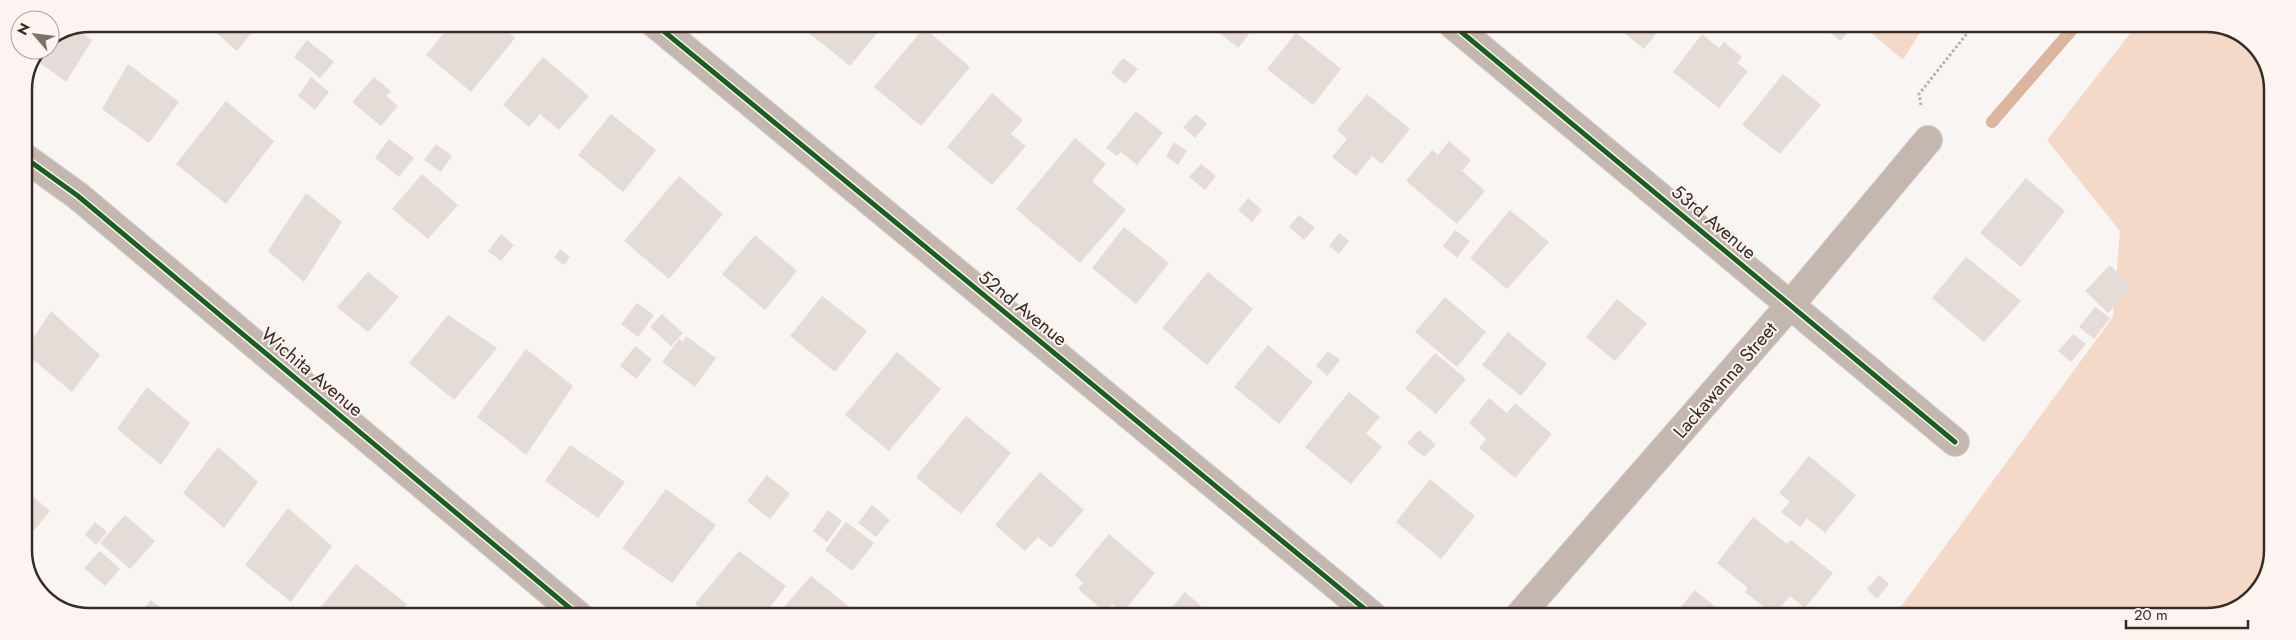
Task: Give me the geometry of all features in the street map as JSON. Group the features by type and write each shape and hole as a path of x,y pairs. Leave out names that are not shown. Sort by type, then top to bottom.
{"street":[{"name":"52nd Avenue","path":"665,32 1364,608"},
{"name":"53rd Avenue","path":"1461,32 1956,442"},
{"name":"Lackawanna Street","path":"1526,608 1791,304 1928,140"},
{"name":"Wichita Avenue","path":"32,163 78,196 570,608"}],"path":[{"path":"1928,140 1919,94 1968,32"}],"shaded area":[{"path":"1870,32 1920,32 1903,60"},
{"path":"2131,32 2206,32 2221,34 2238,42 2249,52 2256,61 2262,75 2264,550 2262,565 2254,582 2241,596 2231,602 2206,608 1900,608 2113,317 2120,231 2047,140"}],"building":[{"path":"215,32 252,32 237,51"},
{"path":"445,32 508,32 515,38 471,92 426,55"},
{"path":"808,32 878,32 850,66"},
{"path":"921,32 929,32 970,67 921,126 874,87"},
{"path":"1219,32 1251,32 1238,48"},
{"path":"1623,32 1657,32 1644,49"},
{"path":"1830,32 1848,32 1840,41"},
{"path":"83,33 92,40 66,82 40,63 41,60 60,60 60,41 68,37"},
{"path":"1296,33 1341,69 1313,105 1267,69"},
{"path":"1702,34 1719,48 1724,42 1742,57 1737,63 1748,71 1719,108 1673,72"},
{"path":"307,40 334,62 320,78 294,57"},
{"path":"543,57 589,96 559,130 540,114 529,127 503,105"},
{"path":"1123,58 1138,69 1125,84 1111,73"},
{"path":"128,64 179,102 149,143 102,109"},
{"path":"1783,74 1821,105 1780,154 1742,125"},
{"path":"311,77 329,92 315,110 298,96"},
{"path":"374,77 391,91 386,96 398,106 381,126 352,102"},
{"path":"992,93 1023,120 1011,134 1026,146 992,185 947,147"},
{"path":"1367,94 1410,129 1382,164 1372,156 1356,176 1332,157 1347,139 1337,130"},
{"path":"226,101 274,141 226,204 176,164"},
{"path":"1136,111 1163,133 1137,165 1121,152 1117,156 1106,148"},
{"path":"611,114 656,150 623,192 578,155"},
{"path":"1196,114 1207,124 1195,138 1183,127"},
{"path":"1075,138 1106,164 1092,181 1126,210 1080,263 1016,209"},
{"path":"389,139 414,158 399,177 375,158"},
{"path":"1449,141 1471,160 1462,171 1485,191 1457,224 1406,181 1432,150 1438,155"},
{"path":"1174,142 1187,151 1178,165 1166,156"},
{"path":"436,144 452,156 441,172 424,160"},
{"path":"1201,164 1216,176 1205,190 1189,177"},
{"path":"422,174 458,205 428,239 392,209"},
{"path":"679,176 723,214 669,279 624,241"},
{"path":"2026,178 2065,211 2021,267 1980,233"},
{"path":"306,193 342,222 304,282 268,251"},
{"path":"1248,198 1262,210 1252,222 1238,210"},
{"path":"1510,210 1549,242 1507,289 1470,258"},
{"path":"1299,215 1315,228 1304,240 1289,227"},
{"path":"1124,227 1169,263 1136,304 1092,268"},
{"path":"1455,230 1470,241 1457,258 1443,246"},
{"path":"1339,233 1349,241 1339,254 1329,246"},
{"path":"501,234 514,245 501,261 488,251"},
{"path":"755,235 797,271 765,310 722,274"},
{"path":"560,249 570,257 564,265 554,258"},
{"path":"1966,257 2021,301 1984,342 1932,298"},
{"path":"2110,265 2132,287 2108,313 2085,291"},
{"path":"368,272 399,297 368,332 337,307"},
{"path":"1208,272 1253,309 1207,365 1162,328"},
{"path":"822,296 867,331 835,372 790,336"},
{"path":"1445,297 1486,332 1457,367 1415,332"},
{"path":"1617,299 1647,323 1615,361 1586,337"},
{"path":"637,303 654,315 638,337 621,324"},
{"path":"2095,307 2110,318 2094,339 2079,327"},
{"path":"51,311 100,355 72,392 33,359 33,339"},
{"path":"662,314 683,333 671,346 650,327"},
{"path":"448,315 497,348 454,400 409,363"},
{"path":"1508,332 1547,364 1521,396 1482,365"},
{"path":"2073,334 2086,344 2071,362 2058,351"},
{"path":"686,336 716,358 695,387 662,362 679,339 683,342"},
{"path":"1268,345 1313,382 1279,424 1234,387"},
{"path":"635,346 652,359 636,379 620,366"},
{"path":"526,349 573,386 526,455 477,417"},
{"path":"1328,351 1340,360 1327,376 1316,366"},
{"path":"897,352 941,389 889,451 845,415"},
{"path":"1435,353 1466,379 1436,414 1405,388"},
{"path":"147,387 190,423 161,465 117,429"},
{"path":"1349,392 1380,417 1366,433 1382,447 1351,484 1305,447"},
{"path":"1489,398 1507,413 1515,403 1552,434 1515,478 1479,448 1486,439 1469,423"},
{"path":"966,416 1011,453 961,514 916,477"},
{"path":"1419,430 1436,445 1424,457 1407,443"},
{"path":"570,445 625,482 598,518 545,481"},
{"path":"218,447 258,482 224,528 183,493"},
{"path":"1809,456 1856,495 1825,533 1807,518 1800,527 1781,512 1790,502 1779,493"},
{"path":"1040,472 1084,510 1051,548 1038,537 1025,551 995,525"},
{"path":"767,475 790,494 770,519 747,501"},
{"path":"1430,479 1475,516 1441,559 1396,522"},
{"path":"666,489 716,525 672,583 622,548"},
{"path":"33,497 50,511 33,532"},
{"path":"872,505 890,520 876,537 858,523"},
{"path":"288,508 332,546 291,602 245,565"},
{"path":"828,510 842,521 827,542 813,531"},
{"path":"125,515 155,541 130,569 100,543"},
{"path":"1753,517 1787,544 1791,540 1833,573 1805,608 1790,596 1780,608 1765,608 1745,592 1748,588 1717,563"},
{"path":"95,522 107,532 96,545 85,535"},
{"path":"846,522 874,543 852,571 825,550"},
{"path":"1109,534 1155,573 1126,608 1118,608 1112,604 1108,608 1100,608 1078,589 1083,583 1075,575"},
{"path":"100,551 120,569 105,586 84,568"},
{"path":"739,551 786,586 769,608 700,608 695,604"},
{"path":"356,564 407,604 404,608 320,608"},
{"path":"1879,575 1889,584 1877,599 1867,589"},
{"path":"811,576 850,608 783,608"},
{"path":"1695,590 1716,608 1680,608"},
{"path":"1185,592 1203,608 1171,608"},
{"path":"151,600 161,608 144,608"}],"waterway":[{"path":"1992,122 2070,32"}],"cycle path":[{"path":"665,32 1364,608"},
{"path":"1461,32 1955,442"},
{"path":"32,163 78,196 570,608"}]}
